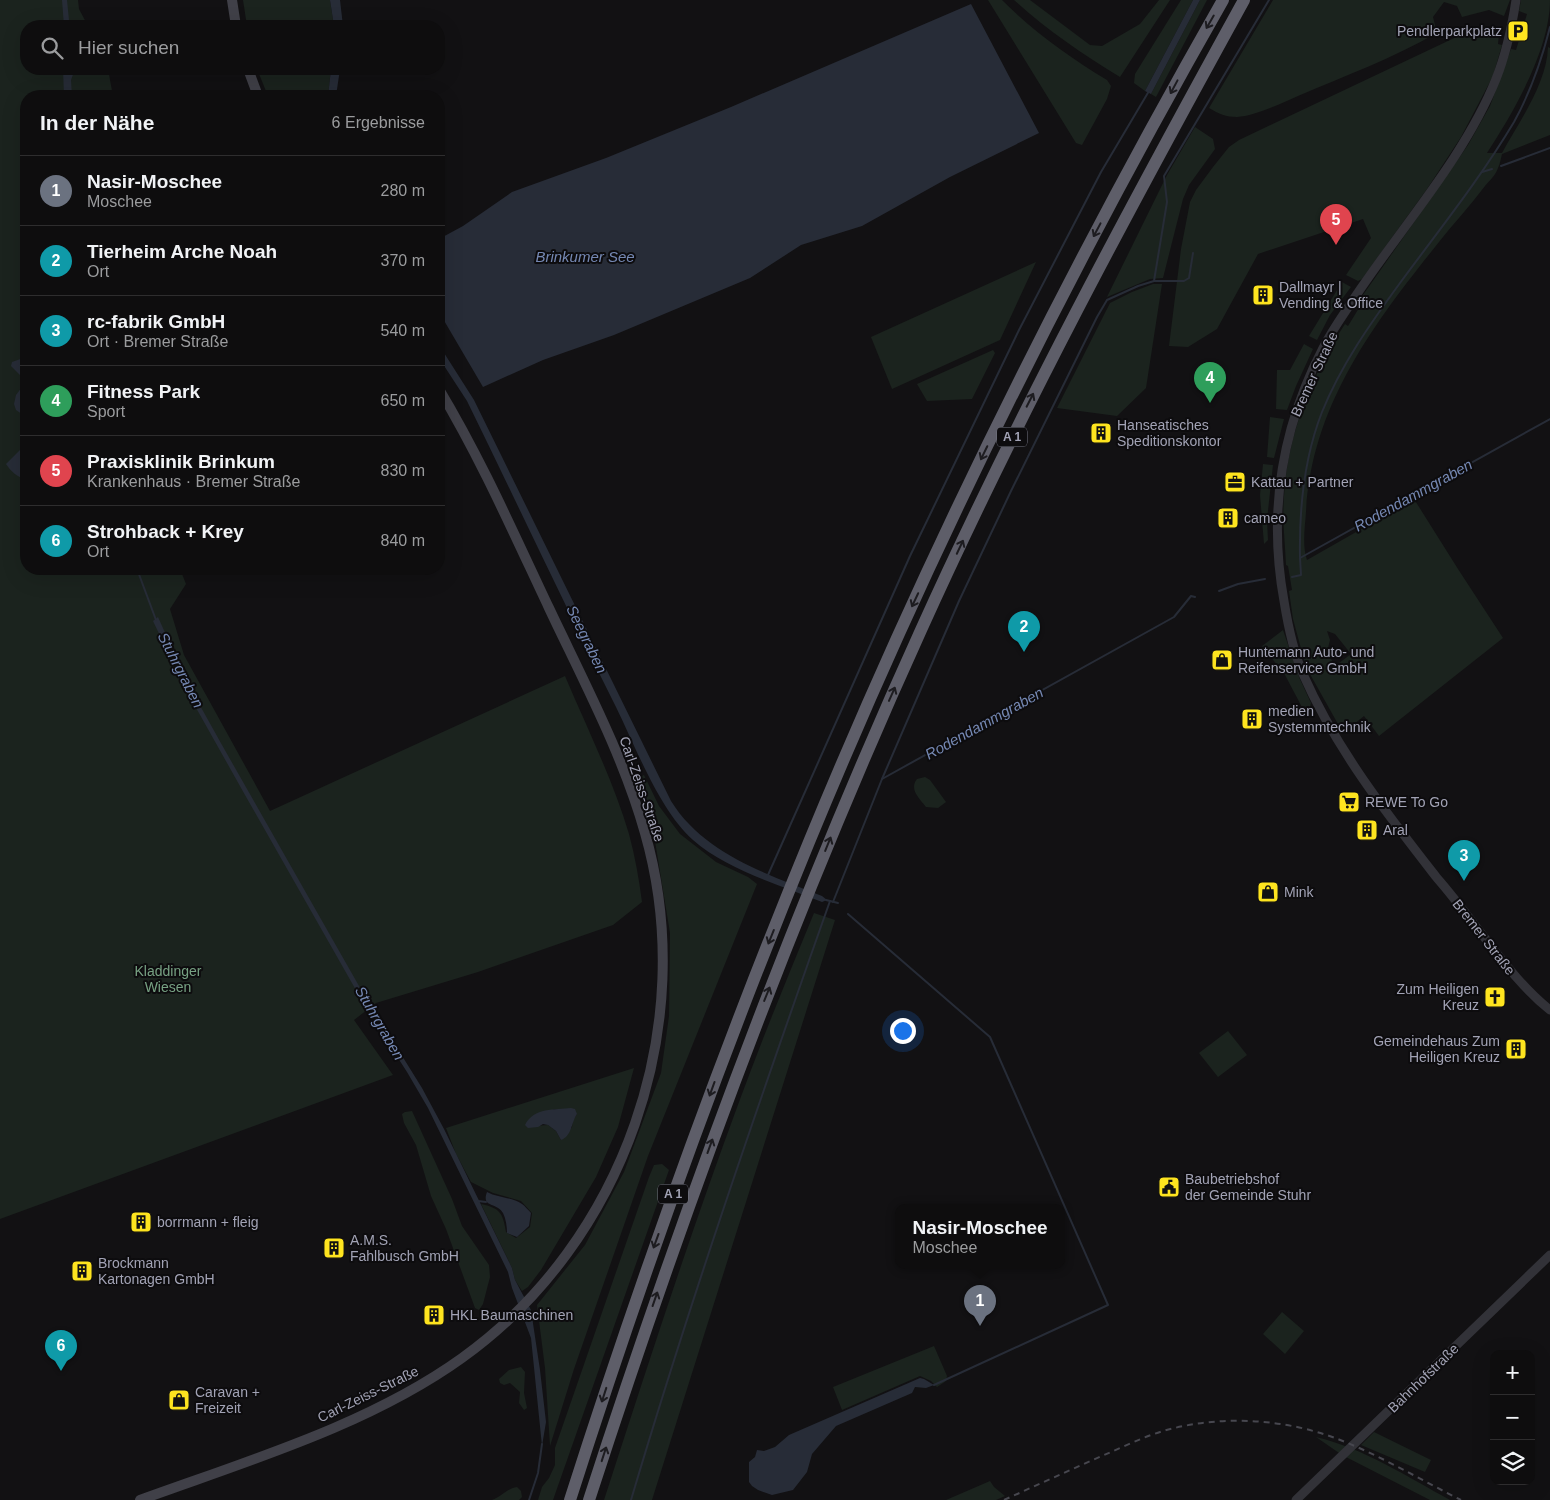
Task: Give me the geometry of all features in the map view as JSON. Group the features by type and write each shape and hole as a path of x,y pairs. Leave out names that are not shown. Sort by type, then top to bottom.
{"highway":[{"name":"A 1","path":"570,1500 639,1288 751,986 877,683 1007,404 1070,282 1223,0"},
{"name":"A 1","path":"589,1500 691,1198 766,998 849,793 921,628 1024,412 1086,290 1244,0"}],"main road":[{"path":"232,0 235,20"},
{"path":"250,75 256,90"},
{"name":"Carl-Zeiss-Straße","path":"140,1500 292,1445 393,1400 421,1385 463,1357 500,1327 531,1297 571,1248 590,1220 619,1166 637,1120 649,1078 659,1028 663,973 661,916 646,835 617,754 591,695 487,478 445,400"}],"street":[{"name":"Bremer Straße","path":"1516,0 1505,50 1496,78 1475,121 1445,170 1333,330 1308,381 1294,414 1283,461 1277,510 1278,554 1286,615 1298,659 1320,707 1352,763 1506,967 1534,998 1550,1010"},
{"name":"Bahnhofstraße","path":"1296,1500 1550,1255"}],"green space":[{"name":"Kladdinger Wiesen","path":"0,0 78,0 79,9 85,20 20,20 20,75 109,75 112,90 20,90 20,575 182,575 186,584 170,609 184,655 270,811 565,676 608,774 623,814 633,851 642,902 613,925 478,972 376,1003 354,1020 393,1075 0,1219"},
{"path":"243,0 330,0 333,20 246,20"},
{"path":"988,0 1002,0 1039,33 1065,53 1107,80 1111,86 1107,99 1082,145 1076,143"},
{"path":"1014,0 1030,0 1090,45 1102,46 1140,24 1159,0 1170,0 1120,77 1065,41"},
{"path":"1181,0 1193,0 1145,91 1134,83 1135,74"},
{"path":"1200,0 1207,0 1156,97 1151,94"},
{"path":"1273,0 1510,0 1504,16 1489,10 1462,17 1457,6 1444,2 1433,17 1437,33 1403,51 1260,112 1237,117 1226,116 1216,112 1209,108"},
{"path":"1521,0 1550,0 1544,39 1529,80 1487,153 1502,153 1524,115 1543,74 1548,47 1550,48 1550,135 1502,154 1497,171 1415,272 1370,334 1334,400 1320,436 1311,473 1304,536 1307,560 1414,499 1503,638 1379,736 1364,716 1343,733 1306,667 1293,619 1289,591 1292,590 1288,566 1286,565 1283,513 1290,450 1303,406 1333,344 1345,324 1348,326 1359,308 1356,305 1468,145 1490,106 1511,49 1516,50 1527,14 1519,11","holes":["1327,631 1335,634 1351,654 1335,666 1327,652 1330,640"]},
{"path":"1486,28 1496,30 1494,34 1499,34 1498,44 1502,45 1493,76 1461,137 1427,189 1362,279 1358,281 1346,275 1371,238 1363,219 1258,254 1217,329 1188,347 1169,346 1181,249 1190,202 1196,190 1229,147 1239,140 1469,31"},
{"path":"259,75 330,75 329,90 266,90"},
{"path":"1195,127 1213,139 1215,149 1189,185 1183,199 1163,278 1150,279 1107,297 1167,175"},
{"path":"1036,262 1000,340 892,389 871,337"},
{"path":"1342,282 1351,287 1330,315 1317,340 1309,336"},
{"path":"1153,284 1162,284 1146,388 1117,416 1057,408 1110,303"},
{"path":"1304,344 1313,349 1287,410 1276,409 1277,370 1290,370"},
{"path":"993,350 995,353 972,399 927,401 917,384"},
{"path":"1270,417 1284,419 1274,458 1267,457"},
{"path":"1263,464 1273,465 1267,520 1268,540 1264,544 1260,495"},
{"path":"1283,630 1299,677 1311,703 1310,707 1304,711 1285,675 1262,646"},
{"path":"644,775 659,806 680,834 716,862 748,877 757,884 648,1156 574,1369 550,1446 545,1368 537,1305 585,1245 624,1172 661,1073 669,1016 670,933 654,835 636,779"},
{"path":"925,777 930,780 946,802 938,808 926,807 914,790 917,779"},
{"path":"814,913 835,920 652,1500 604,1500 703,1201 766,1031"},
{"path":"1228,1031 1247,1055 1218,1077 1199,1053"},
{"path":"634,1068 618,1127 596,1177 541,1270 528,1287 522,1291 515,1280 512,1268 481,1204 492,1207 500,1212 506,1232 516,1238 530,1227 532,1213 521,1201 493,1193 471,1182 456,1154 446,1128","holes":["554,1109 563,1109 577,1114 573,1120 572,1127 561,1140 556,1131 548,1125 532,1126"]},
{"path":"412,1111 452,1199 462,1226 489,1265 490,1277 483,1304 479,1310 475,1308 446,1229 431,1196 416,1145 404,1123 402,1114"},
{"path":"662,1164 669,1170 553,1500 538,1500 542,1487 555,1465 555,1448 649,1177 654,1165"},
{"path":"1282,1312 1304,1331 1285,1354 1263,1334"},
{"path":"934,1346 947,1376 946,1381 937,1387 931,1381 920,1376 842,1410 833,1387"},
{"path":"521,1367 525,1372 524,1393 527,1408 524,1410 519,1403 520,1392 510,1383 504,1385 500,1383 499,1379 509,1370"},
{"path":"1374,1432 1431,1460 1425,1472 1361,1445"},
{"path":"1316,1437 1351,1448 1402,1473 1450,1500 1430,1500 1342,1455"},
{"path":"990,1481 1005,1496 996,1500 946,1500"},
{"path":"517,1487 521,1491 522,1497 519,1500 492,1500 510,1489"}],"water":[{"path":"62,0 67,0 69,20 64,20"},
{"path":"330,0 340,0 342,20 333,20"},
{"path":"1193,0 1200,0 1151,94 1145,91"},
{"name":"Brinkumer See","path":"971,4 1039,133 950,177 862,226 801,245 750,278 614,335 543,360 483,387 445,322 445,236 463,226 512,192 606,158 731,107"},
{"path":"63,75 73,75 72,90 64,90"},
{"path":"330,75 339,75 337,90 329,90"},
{"name":"Seegraben","path":"445,354 474,400 671,801 701,835 719,849 759,870 822,896 827,900 822,902 754,876 722,860 693,840 670,813 640,759 467,401 445,367"},
{"path":"20,359 20,375 11,366 12,362"},
{"path":"20,390 20,413 16,410 14,404 16,395"},
{"path":"20,450 20,477 6,464"},
{"path":"158,617 188,684 222,745 363,993 422,1088 512,1268 515,1280 531,1310 546,1422 542,1446 531,1338 508,1272 428,1108 369,1013 186,690 153,621"},
{"path":"575,1109 577,1114 567,1136 561,1140 556,1131 548,1125 543,1124 538,1127 528,1128 525,1125 529,1119 539,1112"},
{"path":"487,1192 518,1202 531,1213 529,1226 517,1237 507,1233 503,1213 497,1207 488,1203 486,1200"},
{"path":"920,1378 934,1385 926,1388 915,1387 912,1393 836,1426 812,1454 807,1472 793,1490 772,1495 758,1490 749,1482 749,1462 755,1457 757,1450 764,1451 775,1447 789,1435"}],"waterway":[{"path":"1154,281 1167,202 1164,176 1269,0"},
{"path":"1300,558 1300,521 1307,465 1322,412 1338,378 1367,329 1473,184 1514,122 1535,76 1550,27"},
{"path":"768,875 910,556 1019,330 1101,172 1149,91"},
{"path":"1501,166 1550,148"},
{"path":"1482,172 1492,169"},
{"path":"882,779 959,601 1011,491 1107,300 1154,281 1184,281 1189,278 1193,253"},
{"name":"Rodendammgraben","path":"1292,577 1301,575 1300,558 1550,419"},
{"name":"Stuhrgraben","path":"139,575 156,620"},
{"name":"Rodendammgraben","path":"1219,591 1238,584 1265,579"},
{"name":"Rodendammgraben","path":"833,902 882,779 1174,617 1191,596 1195,597"},
{"name":"Rodendammgraben","path":"826,900 838,903"},
{"path":"631,1500 727,1199 830,901"},
{"path":"848,914 990,1037 1064,1204"},
{"path":"478,1201 486,1202"},
{"path":"934,1385 1108,1305 1065,1207"},
{"name":"Stuhrgraben","path":"529,1500 538,1473 542,1444"}],"railway":[{"path":"1004,1500 1156,1433 1184,1426 1228,1421 1250,1421 1293,1426 1335,1438 1383,1459 1461,1500"}],"place":[{"name":"Pendlerparkplatz","path":"1518,31"},
{"name":"Praxisklinik Brinkum","path":"1336,245"},
{"name":"Dallmayr | Vending & Office","path":"1263,295"},
{"name":"Fitness Park","path":"1210,403"},
{"name":"Hanseatisches Speditionskontor","path":"1101,433"},
{"name":"Kattau + Partner","path":"1235,482"},
{"name":"cameo","path":"1228,518"},
{"name":"Tierheim Arche Noah","path":"1024,652"},
{"name":"Huntemann Auto- und Reifenservice GmbH","path":"1222,660"},
{"name":"medien Systemmtechnik","path":"1252,719"},
{"name":"REWE To Go","path":"1349,802"},
{"name":"Aral","path":"1367,830"},
{"name":"rc-fabrik GmbH","path":"1464,881"},
{"name":"Mink","path":"1268,892"},
{"name":"Zum Heiligen Kreuz","path":"1495,997"},
{"name":"Gemeindehaus Zum Heiligen Kreuz","path":"1516,1049"},
{"name":"Baubetriebshof der Gemeinde Stuhr","path":"1169,1187"},
{"name":"borrmann + fleig","path":"141,1222"},
{"name":"A.M.S. Fahlbusch GmbH","path":"334,1248"},
{"name":"Brockmann Kartonagen GmbH","path":"82,1271"},
{"name":"HKL Baumaschinen","path":"434,1315"},
{"name":"Nasir-Moschee","path":"980,1326"},
{"name":"Strohback + Krey","path":"61,1371"},
{"name":"Caravan + Freizeit","path":"179,1400"}]}
